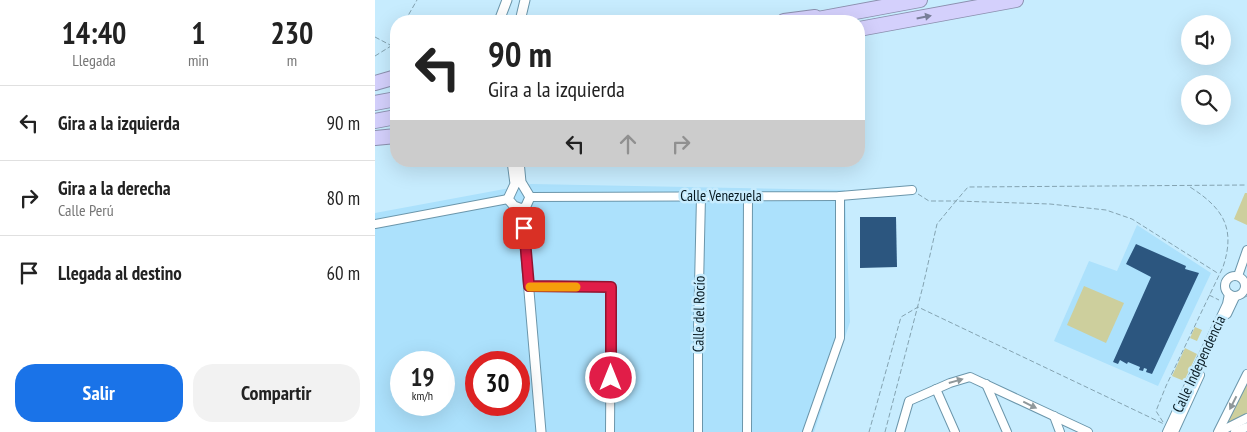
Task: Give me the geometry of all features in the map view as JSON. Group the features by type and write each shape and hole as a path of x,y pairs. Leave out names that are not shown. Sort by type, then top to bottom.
{"highway":[{"path":"838,15 920,0"},
{"path":"865,30 1016,0"},
{"path":"830,15 853,12"},
{"path":"375,83 390,79"},
{"path":"375,103 390,100"},
{"path":"375,121 390,118"},
{"path":"375,138 390,137"}],"street":[{"path":"501,15 507,0"},
{"path":"522,15 525,0"},
{"path":"508,199 515,184 514,167"},
{"path":"520,167 521,182 530,197 526,206 522,209"},
{"name":"Calle Venezuela","path":"530,197 840,196 912,190"},
{"name":"Calle del Rocío","path":"698,432 701,196"},
{"path":"747,432 748,196"},
{"path":"807,432 840,338 840,196"},
{"path":"508,199 514,206 522,209"},
{"path":"375,224 508,199"},
{"path":"522,209 541,432"},
{"path":"1238,276 1247,250"},
{"path":"1231,276 1238,276 1243,280 1246,290 1242,294 1232,296 1224,287 1226,281 1231,276"},
{"path":"529,286 611,287 610,432"},
{"name":"Calle Independencia","path":"1167,432 1232,296"},
{"name":"Calle Independencia","path":"1174,432 1232,296"},
{"path":"1219,432 1247,374"},
{"path":"901,431 909,401 950,383 970,377 1088,432"},
{"path":"986,384 1007,432"},
{"path":"936,389 955,432"},
{"path":"1054,416 1061,432"},
{"path":"1219,432 1247,418"},
{"path":"1235,432 1247,427"}],"path":[{"path":"408,15 417,0"},
{"path":"375,37 390,45"},
{"path":"375,56 390,47"},
{"path":"885,432 937,224 967,187 1247,185"},
{"path":"918,306 1165,424 1156,411 1228,251 1228,234 1223,218 1207,198 1188,186"},
{"path":"912,190 929,201 1050,204 1106,210 1132,219 1219,274"},
{"path":"869,432 901,317 918,306"}],"shaded area":[{"path":"531,184 845,190 850,322 814,432 375,432 375,213"},
{"path":"1137,225 1211,273 1158,386 1054,341 1089,261 1117,271"}],"green space":[{"path":"1245,193 1247,193 1247,225 1234,219"},
{"path":"1084,286 1124,303 1106,343 1067,325"},
{"path":"1195,327 1202,330 1197,341 1190,338"},
{"path":"1185,348 1197,354 1184,381 1172,376"},
{"path":"1247,379 1247,416 1230,423 1224,422"}],"building":[{"path":"860,217 896,217 897,267 860,268"},
{"path":"1136,244 1186,266 1185,269 1199,273 1152,374 1146,372 1147,369 1144,368 1143,371 1139,370 1140,367 1128,362 1127,364 1120,360 1118,364 1113,362 1151,277 1126,264"}],"slow traffic":[{"path":"530,287 576,287"}],"route":[{"path":"524,228 529,286 611,287 611,378"}]}
